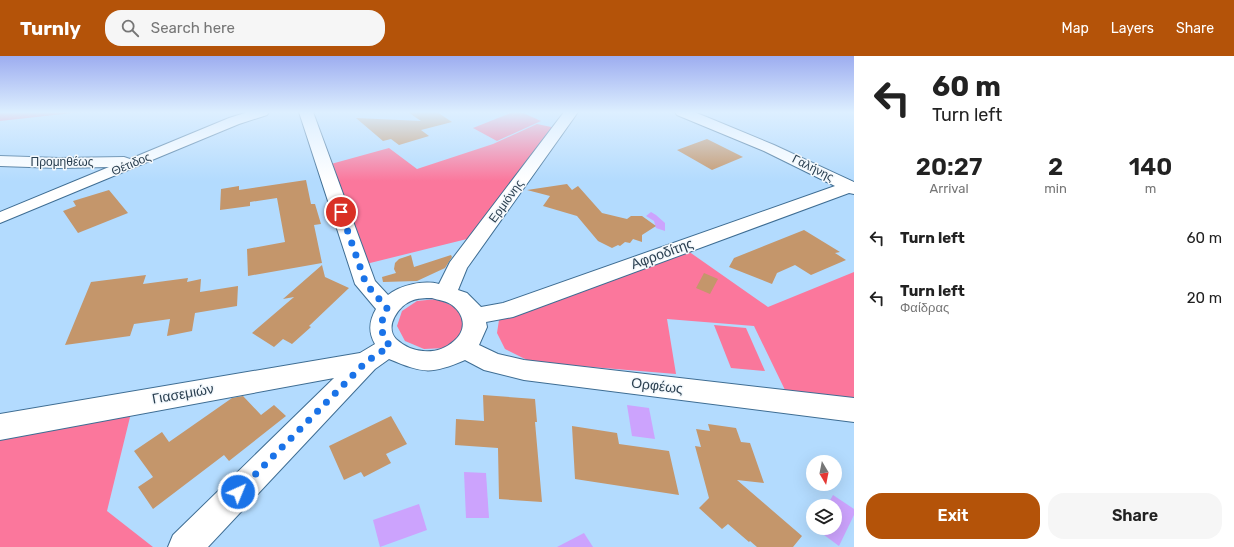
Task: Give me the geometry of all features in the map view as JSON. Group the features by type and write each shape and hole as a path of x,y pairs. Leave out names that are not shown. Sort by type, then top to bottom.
{"street":[{"name":"Θέτιδος","path":"0,218 201,135"},
{"path":"314,135 366,284 387,308"},
{"name":"Ερμιόνης","path":"446,292 457,267 555,135"},
{"name":"Γαλήνης","path":"742,135 779,151 852,188"},
{"name":"Προμηθέως","path":"7,161 59,163 136,162"},
{"name":"Προμηθέως","path":"7,161 72,188"},
{"name":"Αφροδίτης","path":"474,316 505,311 852,188"},
{"path":"432,290 446,292 458,298 468,306 474,316 474,333 471,342 464,349 453,356 440,360 426,361 412,359 400,354 390,346 385,340 381,329 382,318 387,308 396,300 407,294 432,290"},
{"path":"185,547 366,362 390,346"},
{"name":"Ορφέως","path":"464,349 492,363 524,370 854,410"},
{"name":"Γιασεμιών","path":"0,427 366,362"}],"shaded area":[{"path":"486,135 510,135 497,141"},
{"path":"513,135 551,135 471,238 366,264 331,164 389,148 417,169 493,144"},
{"path":"651,212 665,223 665,231 656,228 654,221 646,216"},
{"path":"688,251 768,307 854,272 854,403 785,390 754,326 667,319 676,374 531,362 505,349 497,333 499,320"},
{"path":"437,299 455,307 464,321 461,336 445,348 424,349 405,341 397,326 402,311 417,301"},
{"path":"714,325 746,328 765,371 731,368"},
{"path":"627,405 649,408 655,439 632,436"},
{"path":"131,413 107,511 153,547 0,547 0,439"},
{"path":"464,472 486,473 489,518 466,518"},
{"path":"833,495 839,499 831,499"},
{"path":"842,501 854,509 854,515 839,546 824,535 842,535"},
{"path":"419,504 427,530 380,547 373,520"},
{"path":"584,533 593,547 557,547"}],"building":[{"path":"376,135 429,136 399,145 391,139 383,141"},
{"path":"707,139 743,157 712,170 677,150"},
{"path":"306,180 311,204 315,204 321,224 314,225 322,263 248,276 247,249 285,242 277,198 250,202 250,206 220,210 221,189 239,186 239,190"},
{"path":"567,184 572,190 578,186 602,213 627,219 631,216 642,216 656,226 642,235 642,242 633,239 630,243 625,242 620,246 618,245 612,248 598,241 577,216 543,206 550,196 527,190"},
{"path":"109,190 128,213 78,233 63,211 76,206 73,201"},
{"path":"804,230 840,252 835,253 846,260 811,275 795,265 777,273 772,284 729,267 734,258"},
{"path":"411,255 414,267 451,255 452,257 445,268 417,281 383,282 382,277 396,273 394,269 395,263 399,259"},
{"path":"322,265 325,277 349,288 309,326 311,327 292,344 283,339 274,347 252,333 294,297 283,299"},
{"path":"704,273 718,279 710,294 696,288"},
{"path":"146,275 143,284 188,278 187,282 201,279 200,292 238,286 237,306 195,313 192,331 167,336 170,319 134,324 130,336 65,345 91,282"},
{"path":"483,395 535,399 537,422 535,422 542,502 499,499 498,448 455,445 456,419 484,421"},
{"path":"243,396 261,415 274,405 286,416 229,461 224,455 153,509 138,487 153,477 134,451 162,432 169,442 232,398"},
{"path":"391,416 407,444 386,454 391,463 364,477 361,472 344,480 329,446"},
{"path":"708,424 736,428 741,442 750,443 764,483 737,480 802,536 793,547 757,547 728,524 722,529 699,508 709,498 695,446 701,447 696,429 710,431"},
{"path":"572,426 617,433 619,444 669,451 679,495 575,479"}],"route":[{"path":"238,492 366,362 390,346 385,340 381,329 382,318 387,308 366,284 341,212"}]}
